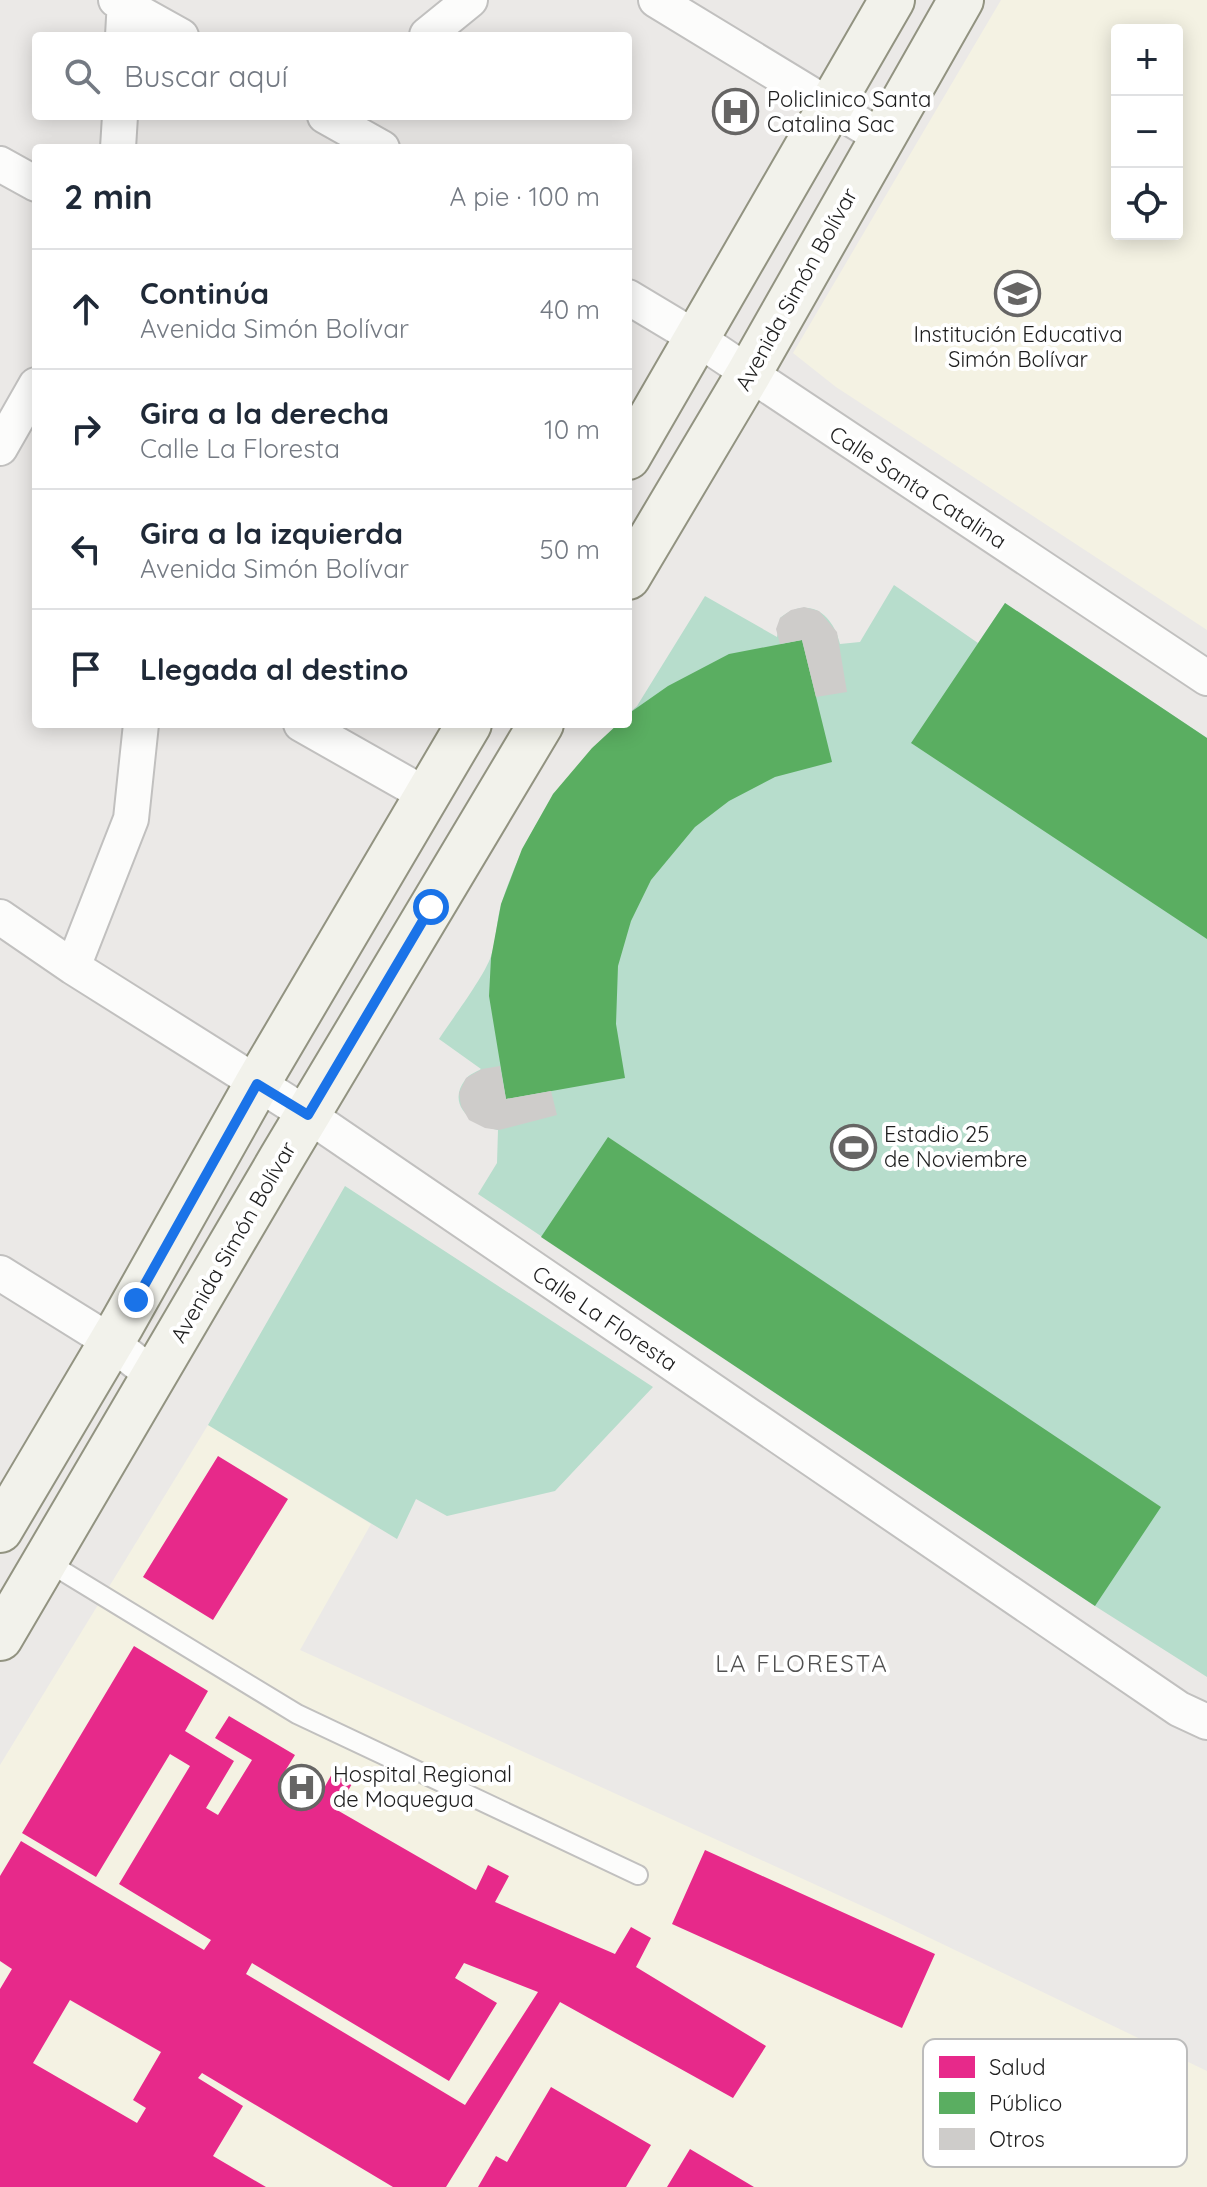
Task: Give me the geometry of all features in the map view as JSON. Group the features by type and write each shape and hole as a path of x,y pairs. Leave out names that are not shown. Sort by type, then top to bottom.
{"main road":[{"path":"632,450 892,0"},
{"name":"Avenida Simón Bolívar","path":"632,570 748,375 961,0"},
{"name":"Avenida Simón Bolívar","path":"0,1638 25,1575 154,1376 539,728"},
{"path":"0,1530 461,736 507,779"}],"street":[{"path":"428,32 444,0"},
{"path":"431,32 470,0"},
{"path":"656,0 881,137"},
{"path":"122,10 172,32"},
{"path":"118,144 120,120"},
{"path":"334,120 378,139"},
{"path":"0,164 32,182"},
{"name":"Calle Santa Catalina","path":"632,299 698,339 1207,678"},
{"path":"0,448 32,392"},
{"path":"73,967 131,819 141,728"},
{"path":"308,728 428,796"},
{"name":"Calle La Floresta","path":"0,917 73,967 308,1115 1179,1709 1207,1722"},
{"path":"0,1273 111,1342 154,1376"}],"lane":[{"path":"25,1575 297,1714 638,1875"}],"shaded area":[{"name":"Institución Educativa Simón Bolívar","path":"1001,0 1207,0 1207,630 836,387 793,353"},
{"name":"Hospital Regional de Moquegua","path":"208,1425 371,1524 300,1650 882,1915 1140,2039 923,2039 923,2167 1187,2167 1187,2061 1207,2071 1207,2187 0,2187 0,1765"}],"green space":[{"name":"Estadio 25 de Noviembre","path":"894,585 978,643 1005,603 1207,738 1207,1677 1095,1606 478,1194 497,1163 498,1130 473,1120 461,1107 460,1090 466,1078 481,1069 439,1039 487,965 511,876 534,828 563,784 614,728 632,728 632,710 705,596 777,637 780,618 790,611 809,608 825,616 840,644 860,642"},
{"path":"345,1186 653,1387 555,1491 447,1516 416,1499 397,1539 208,1425"}],"building: Salud":[{"path":"218,1456 288,1499 213,1620 143,1577"},
{"path":"134,1646 208,1691 185,1731 234,1761 206,1808 218,1815 252,1760 215,1738 229,1716 295,1755 282,1776 319,1797 333,1772 353,1782 337,1810 476,1890 488,1865 509,1876 495,1902 615,1954 631,1927 651,1938 636,1967 766,2046 733,2098 560,2002 446,2187 393,2187 202,2073 198,2078 243,2106 213,2156 266,2187 0,2187 0,1989 12,1969 0,1961 0,1876 21,1841 204,1950 211,1940 119,1884 190,1766 170,1754 96,1877 22,1833","holes":["252,1963 449,2081 497,2003 455,1978 464,1963 538,1992 465,2105 246,1974","70,2000 161,2052 133,2100 146,2108 137,2123 33,2063"]},
{"path":"705,1850 935,1954 902,2028 672,1924"},
{"path":"551,2087 651,2145 626,2187 478,2187 496,2156 507,2162"},
{"path":"690,2149 754,2187 667,2187"}],"building: Público":[{"path":"1005,603 1207,738 1207,939 911,743"},
{"path":"802,640 832,762 775,777 729,801 695,827 651,880 631,921 618,966 616,1024 625,1078 506,1099 489,996 491,958 501,904 522,849 553,794 592,748 614,728 632,728 632,711 668,686 729,654"},
{"path":"608,1137 1161,1507 1095,1606 541,1237"}],"building: Otros":[{"path":"804,607 819,611 837,632 847,692 816,697 802,640 780,644 776,629 780,618 791,610"},
{"path":"500,1066 506,1099 551,1091 557,1115 499,1130 485,1128 469,1120 461,1106 459,1093 466,1078 482,1069"}],"place":[{"name":"Policlinico Santa Catalina Sac","path":"736,112"},
{"name":"Institución Educativa Simón Bolívar","path":"1018,293"},
{"name":"Estadio 25 de Noviembre","path":"853,1147"},
{"name":"Hospital Regional de Moquegua","path":"302,1787"}],"district":[{"name":"LA FLORESTA","path":"802,1664"}],"route":[{"path":"136,1300 257,1084 308,1115 431,907"}]}
